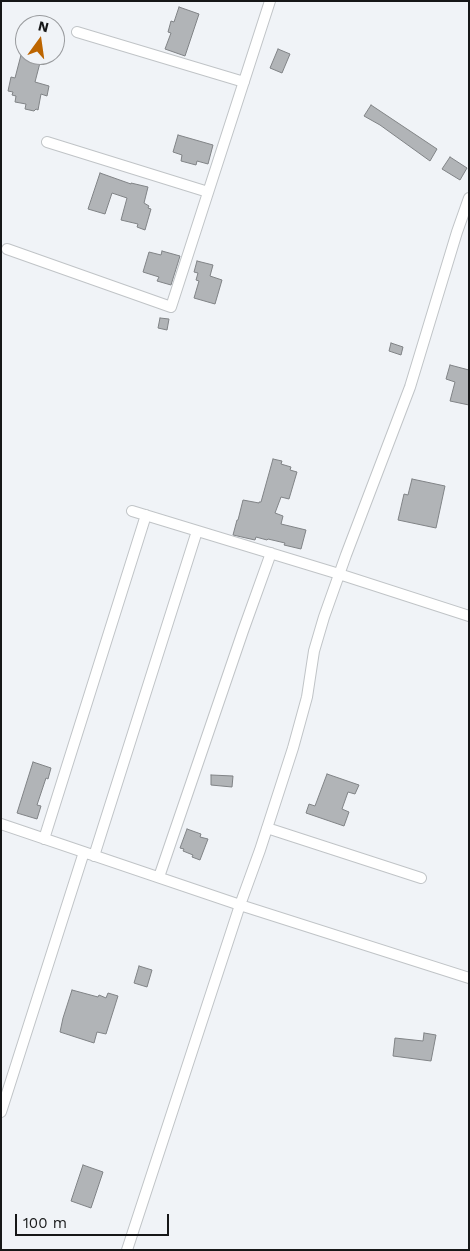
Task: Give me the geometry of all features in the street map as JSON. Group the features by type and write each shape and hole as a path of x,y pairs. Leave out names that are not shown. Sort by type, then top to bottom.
{"street":[{"path":"7,249 171,307 270,1"},
{"path":"77,32 244,82"},
{"path":"47,142 208,192"},
{"path":"127,1250 300,724 307,697 314,651 324,617 410,387 469,198"},
{"path":"132,511 469,616"},
{"path":"44,839 146,515"},
{"path":"1,1112 197,530"},
{"path":"159,877 271,553"},
{"path":"1,824 240,905 469,978"},
{"path":"267,828 421,878"}],"building":[{"path":"179,7 199,14 185,56 165,49 171,33 168,32 171,21 174,22"},
{"path":"278,49 290,54 282,73 270,68"},
{"path":"18,65 39,65 35,82 49,86 47,96 41,94 38,110 25,109 26,104 15,102 16,96 12,95 13,92 8,91 11,77 15,78"},
{"path":"371,105 437,149 430,161 380,125 364,116"},
{"path":"178,135 213,145 208,164 197,161 196,165 181,161 182,155 173,152"},
{"path":"450,157 467,168 460,180 442,169"},
{"path":"100,173 131,184 148,187 144,203 151,209 145,230 137,227 138,224 121,220 127,198 112,193 105,214 88,209"},
{"path":"162,251 180,256 171,285 157,281 159,277 143,272 149,252 161,255"},
{"path":"197,261 213,265 210,276 222,280 215,304 194,298 199,281 196,280 198,273 194,272"},
{"path":"160,318 169,319 167,330 158,328"},
{"path":"391,343 403,347 401,355 389,351"},
{"path":"450,365 469,370 469,405 450,401 455,382 446,379"},
{"path":"273,459 282,461 281,464 291,467 290,470 297,472 289,499 281,497 275,513 283,516 281,524 306,530 301,549 268,539 256,537 255,540 233,535 243,500 261,502"},
{"path":"412,479 445,486 436,528 398,520 404,494 408,495"},
{"path":"33,762 51,768 37,805 41,806 37,819 17,813"},
{"path":"327,774 359,785 355,794 348,792 342,809 349,812 344,826 306,813 309,804 315,806"},
{"path":"211,775 233,776 232,787 211,785"},
{"path":"187,829 201,834 200,837 208,839 200,860 192,857 193,855 180,848"},
{"path":"139,966 152,970 147,987 134,983"},
{"path":"72,990 98,997 99,995 106,998 108,993 118,996 106,1034 97,1032 94,1043 60,1032"},
{"path":"424,1033 436,1035 431,1061 393,1056 395,1038 423,1041"},
{"path":"83,1165 103,1172 91,1208 71,1201"}]}
